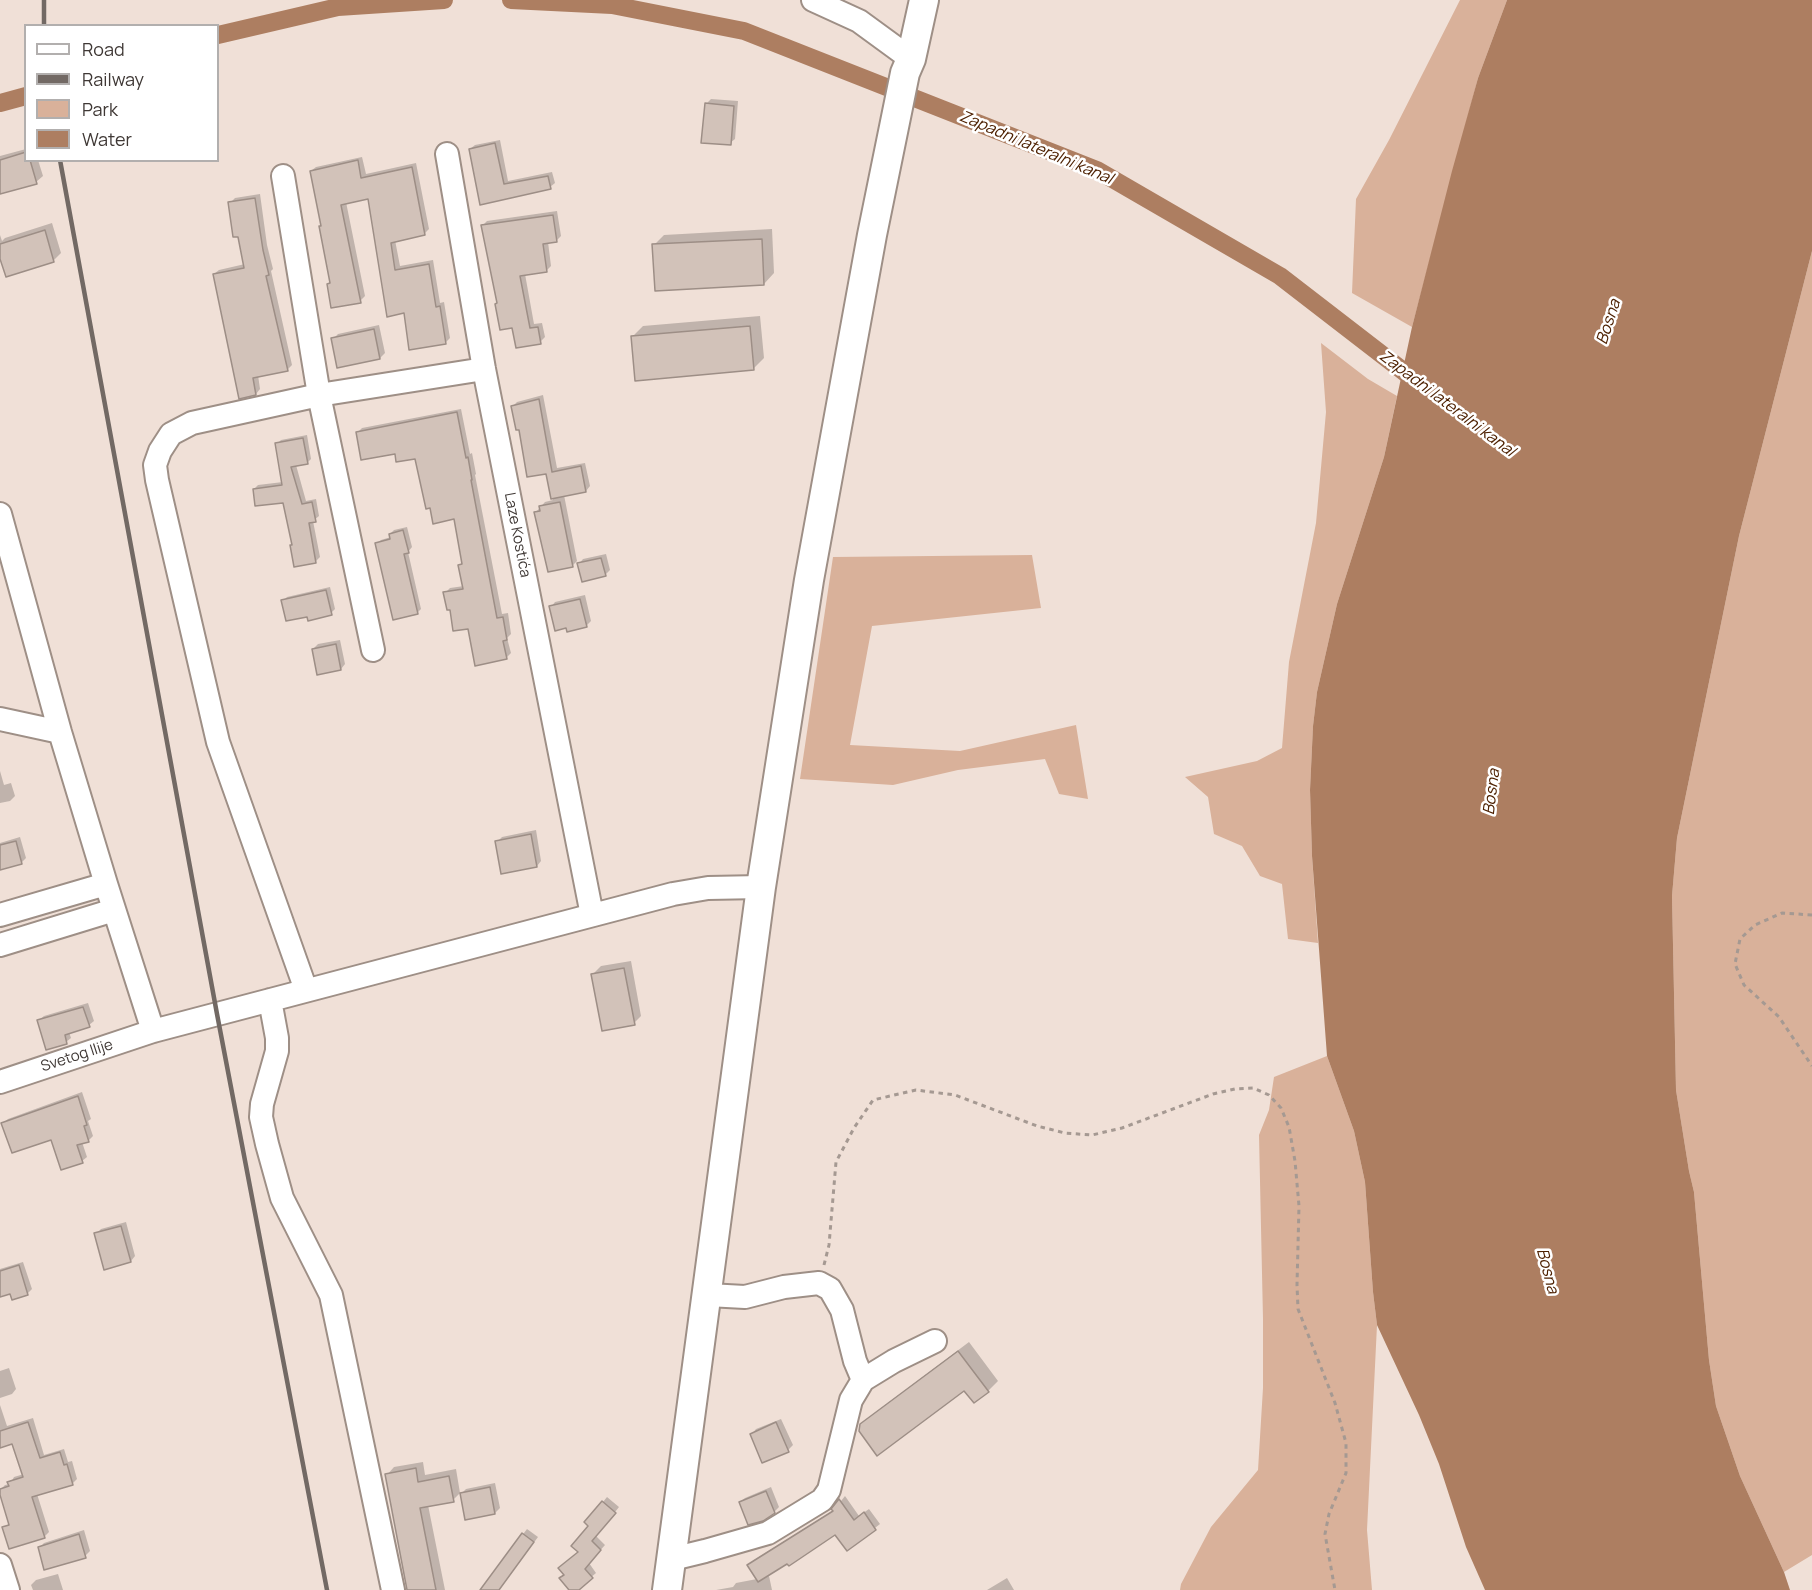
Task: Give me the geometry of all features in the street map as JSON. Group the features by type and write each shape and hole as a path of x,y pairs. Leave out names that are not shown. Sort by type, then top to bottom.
{"main road":[{"path":"668,1590 761,887 809,580 872,235 897,113 924,0"}],"street":[{"path":"813,0 859,21 908,66"},
{"name":"Laze Kostića","path":"447,154 484,369 592,915"},
{"path":"283,176 319,395 373,650"},
{"path":"306,990 218,742 155,465 160,451 171,434 192,423 319,395 484,369"},
{"path":"0,514 60,732 153,1031"},
{"path":"0,719 60,732"},
{"path":"0,915 106,884"},
{"name":"Svetog Ilije","path":"0,1082 153,1031 673,894 708,888 761,887"},
{"path":"0,945 114,910"},
{"path":"270,1000 278,1051 262,1104 261,1117 282,1198 331,1295 393,1590"},
{"path":"708,1295 745,1297 784,1287 819,1283 831,1289 842,1310 862,1380"},
{"path":"672,1559 768,1533 822,1500 829,1490 851,1400 862,1380 894,1360 935,1341"}],"path":[{"path":"1812,915 1782,913 1755,924 1740,939 1735,964 1744,985 1779,1017 1812,1066"},
{"path":"819,1283 829,1245 836,1162 854,1128 873,1100 916,1090 955,1095 1037,1126 1065,1133 1092,1135 1122,1128 1213,1094 1253,1088 1269,1095 1281,1108 1290,1127 1295,1161 1299,1206 1298,1310 1335,1403 1346,1443 1346,1473 1329,1514 1325,1534 1335,1590"}],"green space":[{"path":"1460,0 1507,0 1478,78 1412,327 1352,293 1356,199 1389,140"},
{"path":"1812,251 1812,1555 1784,1572 1740,1476 1716,1406 1709,1360 1694,1192 1676,1090 1672,896 1677,838 1739,536"},
{"path":"1321,343 1368,379 1397,396 1384,457 1337,604 1317,692 1310,790 1318,943 1288,939 1282,884 1260,876 1242,846 1214,834 1208,797 1185,777 1257,761 1282,748 1289,662 1316,523 1326,412"},
{"path":"1032,555 1041,608 872,626 850,745 960,751 1076,725 1088,799 1059,794 1045,759 958,770 893,785 800,779 833,557"},
{"path":"1327,1056 1354,1131 1365,1182 1377,1325 1367,1530 1372,1590 1180,1590 1211,1527 1258,1470 1263,1388 1259,1135 1269,1110 1274,1077"}],"water":[{"name":"Bosna","path":"1507,0 1812,0 1812,251 1739,536 1677,838 1672,896 1676,1090 1694,1192 1709,1360 1716,1406 1740,1476 1790,1590 1485,1590 1466,1547 1439,1464 1377,1325 1365,1182 1354,1131 1327,1056 1312,856 1310,790 1317,692 1337,604 1384,457 1412,327 1452,171 1478,78"}],"building":[{"path":"705,103 734,106 731,145 701,143"},
{"path":"495,143 504,184 548,176 551,189 480,205 469,149"},
{"path":"24,153 24,162 31,162 37,184 0,194 0,160"},
{"path":"358,160 361,178 412,167 425,235 391,243 395,270 429,264 436,307 440,306 446,344 409,350 404,313 387,317 368,199 341,205 361,303 331,308 327,284 330,283 310,171"},
{"path":"255,198 269,275 266,276 288,371 253,378 256,395 239,399 213,274 244,268 238,237 233,237 228,202"},
{"path":"553,215 557,242 543,244 547,272 520,276 530,328 538,327 541,344 516,348 512,328 500,330 495,304 497,303 481,225"},
{"path":"45,230 54,262 6,277 0,259 0,244"},
{"path":"762,239 764,285 655,291 652,244"},
{"path":"750,326 754,370 635,381 631,336"},
{"path":"374,329 380,359 337,368 331,338"},
{"path":"539,399 552,472 581,466 586,492 551,499 546,474 527,477 519,430 516,430 511,406"},
{"path":"457,412 466,458 468,457 497,618 503,617 507,640 503,641 507,659 475,666 468,629 453,631 450,610 447,610 443,592 463,589 458,565 462,564 454,519 433,524 430,508 426,509 415,459 396,462 395,454 361,460 356,432"},
{"path":"303,438 308,464 291,467 302,504 312,502 316,522 309,523 316,563 294,567 283,503 255,506 253,489 282,485 275,443"},
{"path":"560,502 573,567 548,572 534,512 540,511 539,506"},
{"path":"403,530 409,553 404,554 418,614 393,620 375,543 390,539 389,534"},
{"path":"601,558 606,576 582,582 577,563"},
{"path":"326,590 332,615 308,621 307,617 286,621 281,600"},
{"path":"580,599 587,627 567,632 566,628 555,631 549,606"},
{"path":"336,644 341,670 317,675 312,649"},
{"path":"531,834 537,867 501,874 495,841"},
{"path":"16,841 22,864 0,870 0,845"},
{"path":"624,968 635,1025 602,1031 591,974"},
{"path":"83,1007 90,1027 65,1035 67,1044 46,1050 37,1020"},
{"path":"78,1096 87,1125 84,1126 89,1142 77,1145 83,1163 61,1170 51,1140 12,1153 1,1123"},
{"path":"121,1226 131,1262 104,1270 94,1233"},
{"path":"19,1265 28,1295 12,1300 10,1294 0,1297 0,1271"},
{"path":"958,1351 989,1392 974,1403 964,1391 877,1456 859,1431 860,1424"},
{"path":"28,1422 40,1458 60,1452 64,1465 67,1464 73,1485 32,1497 45,1538 9,1549 2,1527 9,1525 0,1489 9,1486 7,1482 23,1477 12,1444 0,1448 0,1431"},
{"path":"776,1422 789,1452 762,1463 750,1434"},
{"path":"416,1468 418,1482 449,1476 454,1502 420,1508 436,1590 407,1590 385,1474"},
{"path":"490,1487 495,1514 465,1520 460,1493"},
{"path":"766,1491 775,1513 763,1521 748,1525 739,1502"},
{"path":"839,1499 854,1520 864,1512 876,1530 847,1551 835,1535 789,1566 787,1564 758,1582 747,1565 833,1511 831,1509"},
{"path":"602,1501 616,1513 592,1541 601,1550 585,1569 593,1578 579,1590 569,1590 559,1578 564,1575 558,1568 578,1552 571,1546 588,1526 584,1522"},
{"path":"522,1533 534,1542 499,1590 480,1590"},
{"path":"79,1534 86,1558 44,1570 38,1547"}],"waterway":[{"name":"Zapadni lateralni kanal","path":"219,35 338,7 444,0"},
{"name":"Zapadni lateralni kanal","path":"511,0 612,5 744,31 1097,170 1280,276 1420,384"},
{"name":"Zapadni lateralni kanal","path":"0,103 24,97"}],"railway":[{"path":"44,0 44,24"},
{"path":"60,162 217,1014 327,1590"}]}
